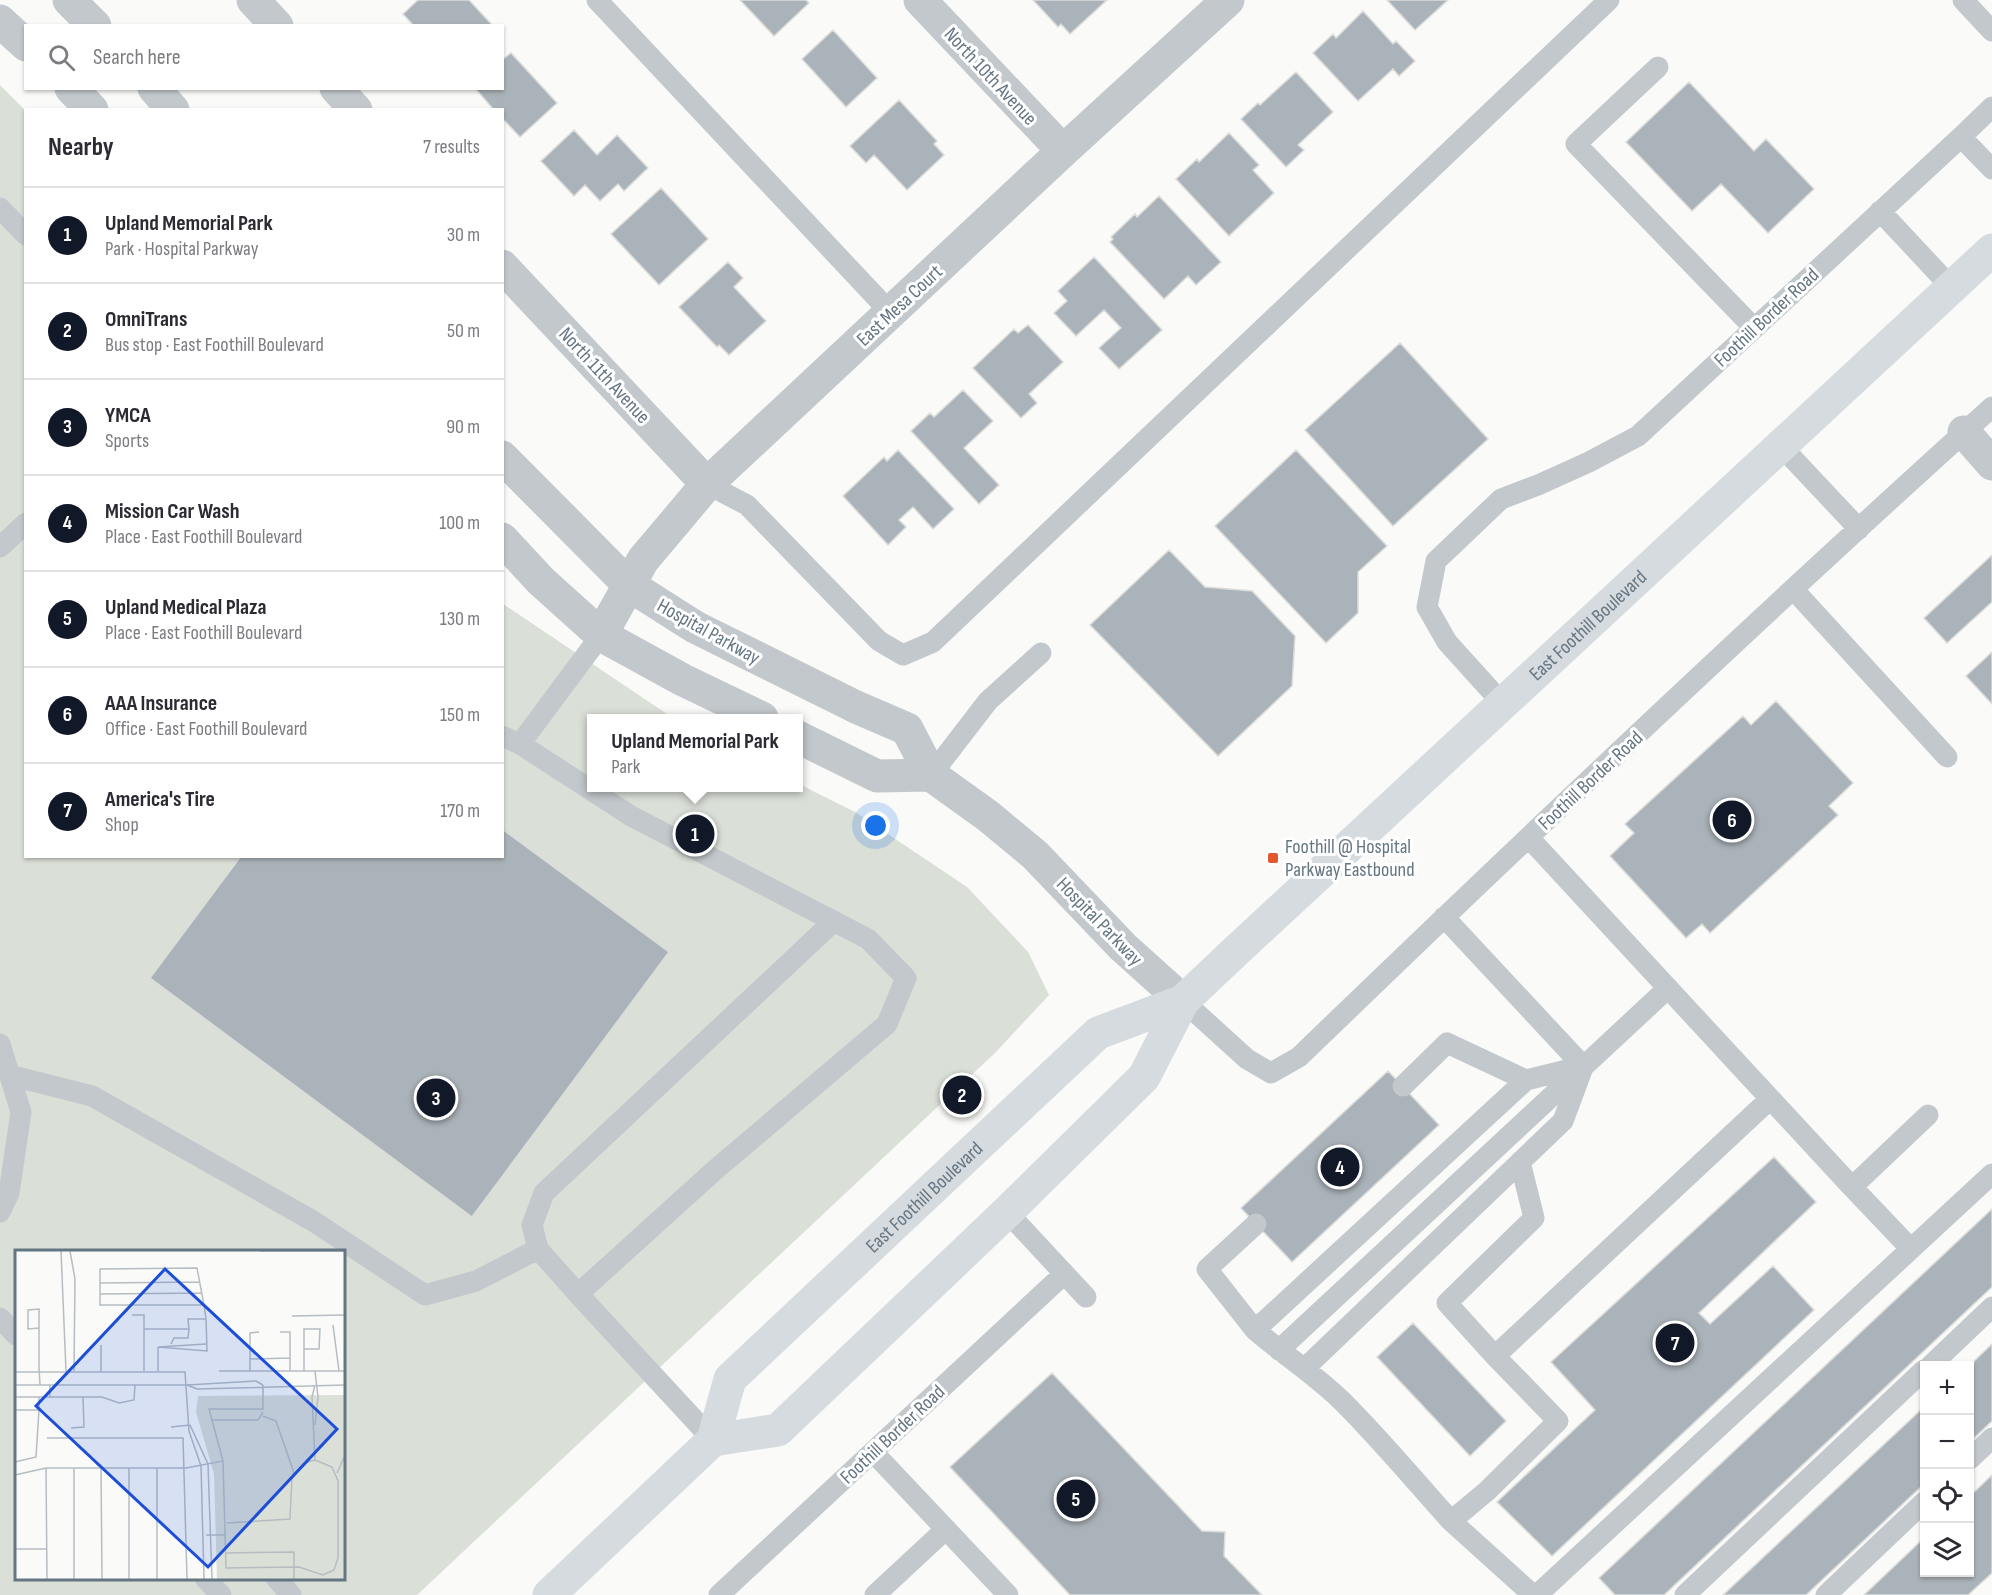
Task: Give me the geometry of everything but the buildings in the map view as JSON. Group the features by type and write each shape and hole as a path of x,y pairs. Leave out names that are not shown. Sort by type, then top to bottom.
{"main road":[{"name":"East Foothill Boulevard","path":"1183,1001 1098,1032 730,1379 713,1440 778,1430 1144,1077 1183,1001 1992,250"},
{"path":"549,1595 713,1440"}],"street":[{"path":"69,0 93,24"},
{"path":"254,0 275,24"},
{"name":"North 10th Avenue","path":"920,0 1063,151"},
{"name":"East Mesa Court","path":"601,635 643,560 707,484 1228,0"},
{"path":"0,21 24,43"},
{"path":"73,90 90,108"},
{"path":"156,90 171,108"},
{"path":"338,90 354,108"},
{"name":"North 11th Avenue","path":"504,268 707,484"},
{"path":"1964,432 1992,464"},
{"name":"Hospital Parkway","path":"504,460 628,585 695,627 856,707 907,729 931,775 988,816 1035,855 1123,947 1183,1001"},
{"path":"504,541 541,581 601,635 683,680 754,714"},
{"path":"803,739 878,776 931,775"}],"lane":[{"path":"597,0 891,313"},
{"path":"707,484 747,505 879,641 903,656 933,642 1609,0"},
{"path":"1963,0 1992,31"},
{"path":"1658,67 1576,144 1754,328"},
{"name":"Foothill Border Road","path":"1503,704 1447,642 1427,607 1436,561 1501,499 1589,462 1638,436 1992,107"},
{"path":"1961,136 1992,170"},
{"path":"0,208 24,233"},
{"path":"1880,211 1952,288"},
{"name":"Foothill Border Road","path":"1183,1001 1247,1059 1271,1073 1299,1057 1444,917 1793,589 1992,407"},
{"path":"1781,446 1859,529"},
{"path":"0,547 24,525"},
{"path":"1793,589 1947,757"},
{"path":"587,788 512,740 601,635"},
{"path":"931,775 988,701 1041,653"},
{"path":"578,1294 715,1170 887,1024 906,978 868,939 631,816 593,792"},
{"path":"1529,838 1911,1249"},
{"path":"1444,917 1583,1066"},
{"path":"713,1440 538,1249 532,1225 544,1192 834,921"},
{"path":"1279,1350 1668,987"},
{"path":"1403,1086 1447,1043 1526,1080"},
{"path":"0,1044 21,1112 9,1193 0,1212"},
{"path":"1255,1330 1526,1080 1583,1066"},
{"path":"1305,1368 1563,1121 1583,1066"},
{"path":"9,1075 92,1096 313,1221 425,1295 476,1281 538,1249"},
{"path":"1495,1356 1770,1099"},
{"path":"1852,1187 1928,1114"},
{"path":"1451,1521 1487,1491 1558,1420 1447,1303 1533,1218 1520,1162"},
{"path":"1256,1224 1207,1269 1255,1330 1305,1368 1343,1402 1451,1521 1535,1595 1992,1174"},
{"path":"1006,1212 1086,1297"},
{"name":"Foothill Border Road","path":"719,1595 1064,1274"},
{"path":"1934,1361 1992,1307"},
{"path":"0,1318 15,1334"},
{"path":"1685,1595 1920,1374"},
{"path":"1974,1455 1992,1438"},
{"path":"873,1452 1008,1595"},
{"path":"1826,1595 1920,1506"},
{"path":"875,1595 946,1529"},
{"path":"207,1580 221,1595"},
{"path":"278,1580 291,1595"}],"shaded area":[{"path":"0,85 24,109 24,858 504,858 504,605 667,714 587,714 587,792 803,792 803,786 855,812 967,887 1028,952 1049,995 996,1052 417,1595 0,1595"}],"place":[{"name":"AAA Insurance","path":"1732,820"},
{"name":"Upland Memorial Park","path":"695,834"},
{"name":"Foothill @ Hospital Parkway Eastbound","path":"1273,858"},
{"name":"OmniTrans","path":"962,1095"},
{"name":"YMCA","path":"436,1098"},
{"name":"Mission Car Wash","path":"1340,1167"},
{"name":"America's Tire","path":"1675,1343"},
{"name":"Upland Medical Plaza","path":"1076,1499"}]}
